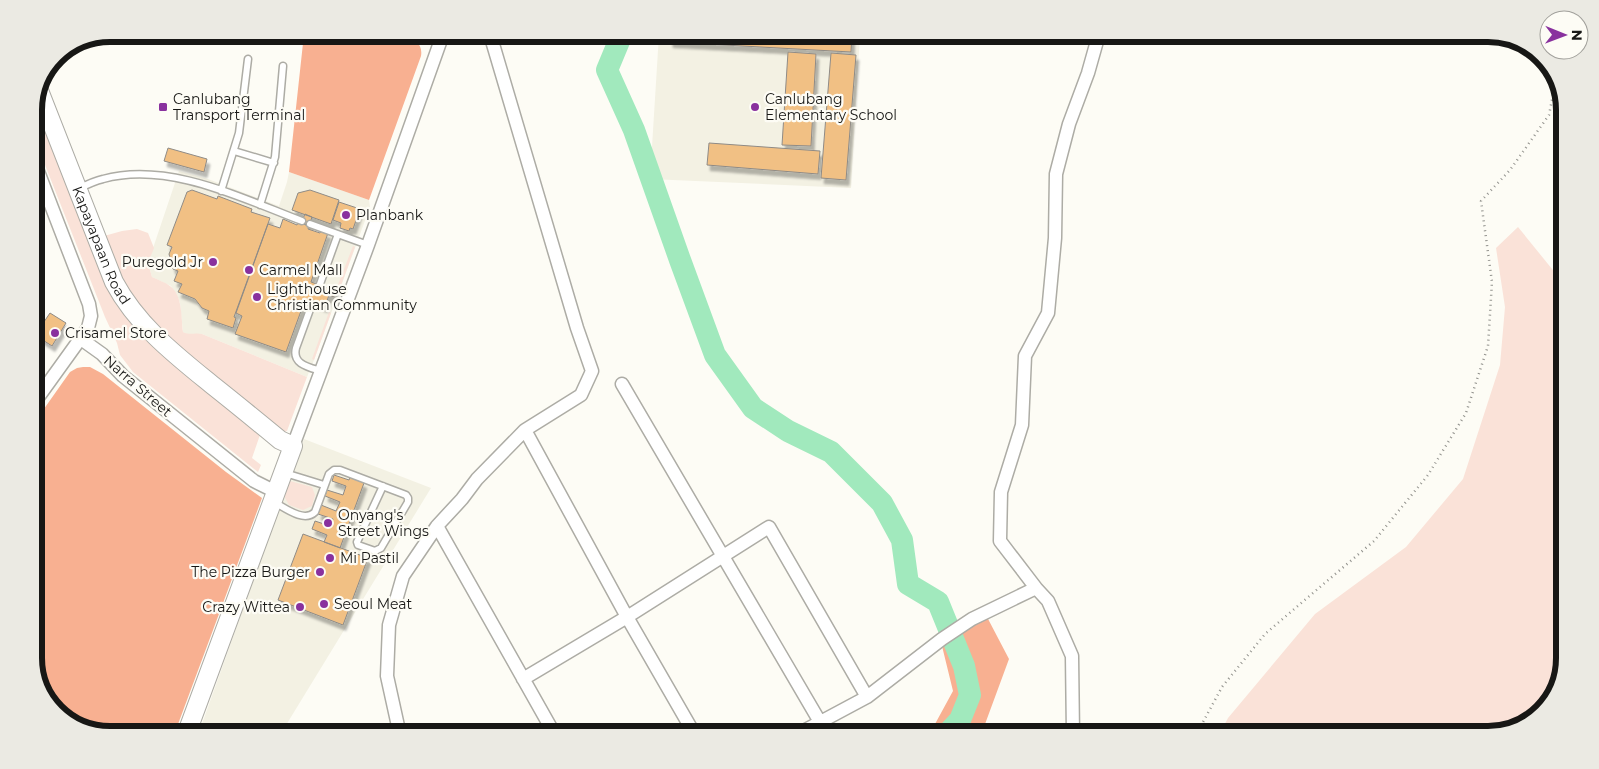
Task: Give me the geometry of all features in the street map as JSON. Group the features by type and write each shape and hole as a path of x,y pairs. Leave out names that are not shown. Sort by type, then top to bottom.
{"street":[{"path":"189,726 368,245 437,42"},
{"path":"398,726 387,676 389,625 403,576 437,526 462,499 477,479 525,430 581,394 592,371 577,328 492,42"},
{"path":"1072,726 1072,656 1048,601 1000,541 1001,492 1022,425 1025,356 1048,313 1055,238 1056,174 1069,124 1088,73 1097,42"},
{"name":"Kapayapaan Road","path":"44,102 114,282 128,306 160,342 174,354 280,440 293,446"},
{"path":"43,185 89,304 91,316 91,322 81,339 43,391"},
{"name":"Narra Street","path":"81,339 102,354 124,376 275,497"},
{"path":"622,384 820,722"},
{"path":"525,430 627,617 690,726"},
{"path":"437,526 550,726"},
{"path":"523,680 769,527 867,697"},
{"path":"813,726 867,697 942,639 972,619 1036,588"}],"lane":[{"path":"221,191 234,151 241,119 248,59"},
{"path":"260,205 274,163 283,66"},
{"path":"234,151 274,163"},
{"path":"78,189 94,181 109,177 142,174 181,179 221,191 302,221"},
{"path":"310,224 368,245"},
{"path":"320,284 338,234"},
{"path":"312,304 295,355 301,364 320,371"},
{"path":"275,497 296,514 311,515 315,512 329,474 337,470 383,486 406,495 408,499 381,548 377,551 358,545 357,542 383,486"},
{"path":"283,472 324,485"}],"path":[{"path":"1201,726 1222,687 1266,634 1374,541 1428,475 1466,413 1488,346 1492,282 1482,200 1510,170 1549,115 1554,92"}],"shaded area":[{"path":"303,42 418,43 421,48 421,56 369,200 289,172"},
{"name":"Canlubang Elementary School","path":"659,42 860,42 851,188 650,179"},
{"path":"43,124 106,284 261,432 252,458 261,465 258,472 133,372 120,355 117,343 43,160"},
{"name":"Carmel Mall","path":"179,171 208,179 279,206 289,172 369,200 370,207 307,377 202,334 189,335 183,332 180,303 177,295 171,286 152,277 148,263"},
{"path":"1518,227 1556,274 1556,658 1555,671 1547,692 1533,710 1526,715 1497,726 1224,726 1228,718 1315,614 1406,547 1463,479 1500,365 1505,307 1496,248"},
{"path":"137,229 148,233 154,248 148,263 152,277 168,285 177,295 181,307 183,332 202,334 307,377 287,431 284,432 180,351 128,294 104,236"},
{"path":"353,246 355,247 339,291 336,290"},
{"path":"329,312 331,313 314,360 312,359"},
{"path":"90,367 103,374 226,472 262,498 177,726 111,726 85,721 69,712 57,700 48,684 44,671 43,410 70,372 77,368"},
{"path":"304,439 431,488 286,726 201,726"},
{"path":"290,481 312,487 315,495 312,506 303,510 289,505 284,496"},
{"path":"987,617 1009,659 984,726 934,726 953,691 942,646"}],"building":[{"path":"670,42 852,42 851,52"},
{"path":"788,52 816,54 811,146 782,145"},
{"path":"831,53 856,55 846,180 821,178"},
{"path":"709,143 820,151 818,174 707,165"},
{"path":"168,148 207,159 204,172 164,161"},
{"name":"Puregold Jr","path":"192,190 217,199 218,196 252,209 251,212 270,218 234,317 236,318 233,328 207,319 209,311 202,308 195,299 178,292 182,284 174,281 178,271 173,269 169,254 172,247 167,245 187,192"},
{"path":"310,190 339,200 331,224 292,210 298,193"},
{"name":"Planbank","path":"339,202 360,209 353,229 350,228 349,231 340,228 341,223 333,220"},
{"path":"305,214 312,217 309,226 301,223"},
{"path":"283,219 297,225 298,222 309,226 308,229 320,233 321,231 328,233 311,282 336,291 334,297 329,295 325,307 305,300 286,352 235,334 242,316 236,313 268,224 280,228"},
{"path":"50,313 66,323 52,346 43,340 43,323"},
{"path":"334,475 349,480 350,477 364,483 340,548 324,542 327,535 312,529 315,521 330,526 333,519 318,514 321,505 336,511 340,502 325,496 327,490 343,495 346,486 332,481"},
{"path":"325,519 332,521 330,526 323,524"},
{"path":"303,534 368,558 343,625 278,600"}],"waterway":[{"path":"619,42 607,70 634,130 715,355 753,408 788,431 831,452 882,503 902,540 908,584 938,602 964,666 970,695 960,720 954,726"}],"place":[{"name":"Canlubang Transport Terminal","path":"163,107"},
{"name":"Canlubang Elementary School","path":"755,107"},
{"name":"Planbank","path":"346,215"},
{"name":"Puregold Jr","path":"213,262"},
{"name":"Carmel Mall","path":"249,270"},
{"name":"Lighthouse Christian Community","path":"257,297"},
{"name":"Crisamel Store","path":"55,333"},
{"name":"Onyang's Street Wings","path":"328,523"},
{"name":"Mi Pastil","path":"330,558"},
{"name":"The Pizza Burger","path":"320,572"},
{"name":"Seoul Meat","path":"324,604"},
{"name":"Crazy Wittea","path":"300,607"}]}
